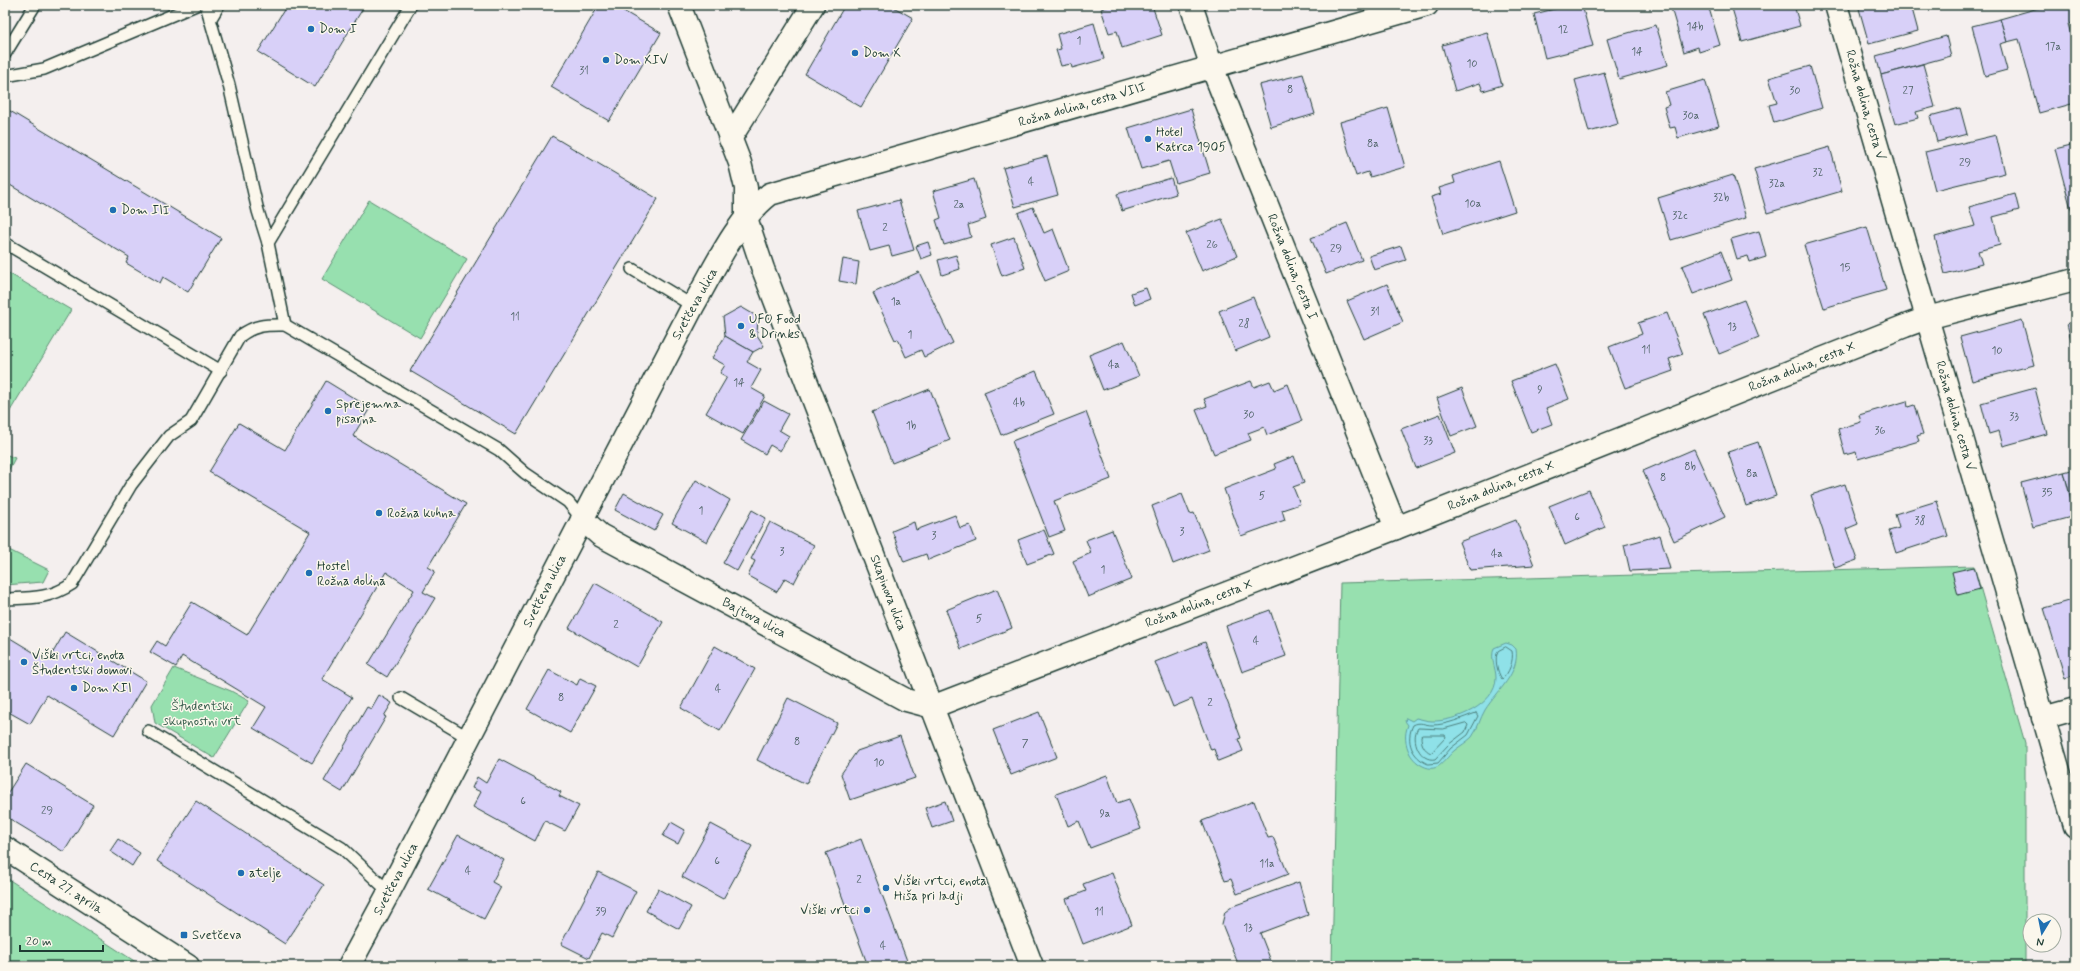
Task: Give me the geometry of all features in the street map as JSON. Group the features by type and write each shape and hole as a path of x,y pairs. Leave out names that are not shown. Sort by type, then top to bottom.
{"street":[{"name":"Skapinova ulica","path":"679,5 745,180 746,218 763,269 1032,966"},
{"path":"730,139 813,5"},
{"path":"1194,15 1210,5"},
{"name":"Rožna dolina, cesta VIII","path":"746,218 759,202 770,194 1427,5"},
{"name":"Rožna dolina, cesta V","path":"1836,5 2075,826"},
{"name":"Rožna dolina, cesta I","path":"1194,15 1212,67 1396,528"},
{"name":"Svetčeva ulica","path":"349,966 389,892 693,306 746,218"},
{"name":"Rožna dolina, cesta X","path":"932,707 1396,528 1927,318 2075,280"},
{"name":"Bajtova ulica","path":"582,519 600,535 899,696 932,707"},
{"path":"2043,718 2075,709"},
{"name":"Cesta 27. aprila","path":"5,848 188,966"}],"lane":[{"path":"5,54 36,5"},
{"path":"5,76 44,69 196,5"},
{"path":"206,5 229,85 258,211 268,243 285,325"},
{"path":"210,20 219,5"},
{"path":"268,243 411,5"},
{"path":"5,243 221,371"},
{"path":"632,269 693,306"},
{"path":"5,599 45,598 59,593 72,584 131,485 169,436 190,421 221,371 240,336 250,328 265,325 285,325 499,450 525,473 568,502 582,519"},
{"path":"401,698 469,738"},
{"path":"148,731 342,848 389,892"}],"green space":[{"path":"369,200 467,259 420,338 322,279"},
{"path":"5,271 71,310 7,416 5,415"},
{"path":"5,454 15,458 5,477"},
{"path":"5,548 49,570 43,582 5,585"},
{"path":"1974,566 2025,743 2025,913 2022,913 2022,953 2025,953 2025,966 1332,966 1340,583"},
{"name":"Študentski skupnostni vrt","path":"174,668 231,691 249,701 214,758 155,723 152,705"},
{"path":"5,877 142,966 5,966"}],"water":[{"path":"1506,643 1512,645 1516,649 1515,666 1511,674 1485,710 1472,737 1437,767 1429,768 1419,764 1411,756 1407,747 1406,736 1408,725 1405,721 1406,718 1412,721 1416,718 1430,721 1441,721 1462,715 1482,704 1494,688 1496,674 1493,660 1494,648"}],"building":[{"name":"Dom I","path":"287,5 365,5 315,87 258,52"},
{"name":"Dom XIV","path":"599,5 613,5 661,33 609,121 551,87"},
{"name":"Dom X","path":"845,5 890,5 913,18 861,107 805,74"},
{"path":"1113,5 1152,5 1162,35 1122,48 1117,31 1109,33 1101,9"},
{"path":"1571,5 1582,5 1593,46 1545,58 1534,14"},
{"path":"1679,5 1708,5 1720,45 1699,52 1698,47 1684,52 1671,8"},
{"path":"1731,5 1794,5 1800,26 1742,42"},
{"path":"1858,5 1911,5 1918,31 1869,44"},
{"path":"2049,5 2072,5 2075,22 2068,24 2075,48 2075,103 2039,113 2019,39 2007,42 2000,19"},
{"path":"2000,19 2007,42 2000,44 2007,70 1985,76 1972,26"},
{"path":"1094,23 1104,59 1072,68 1071,64 1061,66 1056,50 1061,49 1057,34"},
{"path":"1656,25 1668,65 1619,79 1607,39"},
{"path":"1487,32 1502,85 1483,91 1480,83 1455,91 1442,45"},
{"path":"1946,36 1951,56 1881,75 1876,56"},
{"path":"1923,64 1935,107 1916,112 1918,118 1895,124 1881,75"},
{"path":"1810,66 1822,108 1774,123 1769,105 1777,103 1769,78"},
{"path":"1604,72 1618,124 1589,132 1575,80"},
{"path":"1303,74 1315,114 1271,127 1259,85"},
{"path":"1705,80 1719,126 1678,138 1675,127 1670,128 1664,107 1669,105 1665,92"},
{"name":"Dom III","path":"5,108 221,238 188,292 163,277 160,283 126,263 129,257 5,182"},
{"path":"1388,108 1405,167 1370,177 1368,172 1356,176 1340,122"},
{"path":"1960,108 1967,134 1937,142 1930,116"},
{"path":"1191,109 1210,173 1176,183 1169,161 1141,169 1128,128"},
{"path":"1996,135 2005,173 1935,190 1925,152"},
{"path":"552,136 658,199 516,434 410,371"},
{"path":"2075,144 2075,224 2055,149"},
{"path":"1830,147 1842,191 1767,213 1754,169"},
{"path":"1047,156 1058,195 1015,207 1003,168"},
{"path":"1499,161 1515,211 1443,234 1431,197 1441,194 1439,188 1455,183 1453,176"},
{"path":"1733,175 1746,218 1671,240 1658,198"},
{"path":"1171,178 1176,194 1122,211 1117,194"},
{"path":"974,179 986,219 968,225 971,237 944,245 936,220 941,218 933,191"},
{"path":"2015,194 2019,210 1993,217 2000,245 1978,251 1982,264 1945,274 1935,237 1975,226 1969,207"},
{"path":"899,200 914,250 892,256 889,246 870,251 858,211"},
{"path":"1033,207 1044,233 1053,229 1069,271 1045,281 1018,213"},
{"path":"1222,219 1237,256 1202,271 1186,233"},
{"path":"1347,223 1362,260 1326,274 1311,238"},
{"path":"1867,227 1886,290 1824,308 1804,245"},
{"path":"1759,231 1766,257 1750,262 1748,256 1737,259 1731,239"},
{"path":"1014,237 1025,268 1002,276 991,245"},
{"path":"928,242 932,255 921,259 916,246"},
{"path":"1401,246 1406,260 1374,270 1369,256"},
{"path":"1721,251 1732,280 1693,294 1682,266"},
{"path":"956,255 960,269 942,275 938,260"},
{"path":"843,259 859,262 856,284 839,281"},
{"path":"919,272 953,343 924,357 921,350 906,357 898,339 895,340 873,293"},
{"path":"1387,284 1403,322 1364,339 1347,301"},
{"path":"1146,288 1150,299 1135,305 1131,293"},
{"path":"1253,297 1269,337 1235,351 1219,311"},
{"path":"1744,300 1759,338 1719,354 1704,315"},
{"name":"UFO Food & Drinks","path":"741,307 758,317 757,335 764,346 753,352 725,336 723,317"},
{"path":"1667,313 1683,354 1669,359 1673,371 1625,388 1609,347 1642,334 1638,323"},
{"path":"2022,320 2034,365 1972,381 1960,337"},
{"path":"2075,322 2075,356 2067,324"},
{"path":"725,336 753,352 747,362 761,370 751,388 765,396 743,434 706,413 727,377 720,373 725,365 712,358"},
{"path":"1124,341 1139,376 1103,390 1089,355"},
{"path":"1555,364 1569,399 1546,408 1552,424 1531,432 1511,381"},
{"path":"1036,371 1054,414 1001,435 984,392"},
{"path":"326,381 370,408 353,436 466,504 428,567 435,571 423,592 435,598 387,677 368,665 414,590 386,572 322,679 352,697 312,763 253,728 266,707 182,656 176,667 150,652 157,641 165,646 192,602 247,635 310,532 209,472 239,423 285,450"},
{"path":"1251,381 1254,387 1270,381 1274,390 1288,384 1302,421 1267,435 1264,427 1248,433 1251,440 1214,454 1196,410 1207,406 1204,399"},
{"path":"1462,388 1477,426 1451,436 1437,398"},
{"path":"2035,388 2047,434 2003,446 1999,431 1989,434 1981,403"},
{"path":"930,389 950,440 892,463 872,412"},
{"path":"764,401 788,414 779,430 789,436 780,451 770,445 765,454 741,440"},
{"path":"1907,401 1908,407 1914,405 1923,434 1917,436 1919,441 1858,459 1856,452 1845,455 1838,429 1861,422 1859,415"},
{"path":"1086,412 1111,479 1054,501 1065,531 1049,537 1012,441"},
{"path":"1440,414 1455,453 1416,468 1401,429"},
{"path":"1758,442 1776,496 1746,506 1728,452"},
{"path":"1694,449 1725,517 1674,541 1643,471"},
{"path":"1294,456 1304,483 1293,487 1300,504 1282,510 1285,520 1241,536 1224,489 1276,469 1274,464"},
{"path":"2075,469 2075,503 2072,503 2064,472"},
{"path":"2064,472 2075,516 2033,527 2021,483"},
{"path":"696,480 730,500 707,542 672,523"},
{"path":"1845,484 1858,524 1846,529 1857,560 1835,568 1811,495"},
{"path":"1589,490 1605,527 1565,545 1549,506"},
{"path":"624,493 663,515 654,531 615,510"},
{"path":"1182,494 1190,514 1194,513 1209,550 1173,564 1152,506"},
{"path":"1937,501 1948,536 1896,553 1889,531 1899,528 1895,514"},
{"path":"752,510 766,518 737,571 723,563"},
{"path":"955,515 960,528 970,525 976,541 928,560 926,554 904,562 892,531 914,522 916,530"},
{"path":"1516,520 1534,565 1470,570 1459,542"},
{"path":"770,522 814,545 794,583 785,578 777,592 748,576 755,561 751,559"},
{"path":"1044,530 1054,554 1027,564 1018,540"},
{"path":"1112,530 1132,579 1088,597 1073,561 1091,553 1086,540"},
{"path":"1660,535 1670,569 1630,571 1624,545"},
{"path":"1974,567 1980,589 1958,595 1952,572"},
{"path":"595,583 663,622 637,667 569,628"},
{"path":"997,589 1012,628 961,649 946,610"},
{"path":"2075,599 2075,675 2065,678 2044,608"},
{"path":"1270,610 1286,656 1242,672 1226,626"},
{"name":"Dom XII","path":"65,632 146,681 114,735 47,695 30,724 5,710 5,635 48,661"},
{"path":"1205,642 1241,738 1238,739 1243,751 1218,761 1214,749 1211,750 1192,699 1173,707 1155,662"},
{"path":"715,646 755,669 720,731 681,708"},
{"path":"549,670 577,685 580,678 596,686 570,733 527,709"},
{"path":"379,695 392,703 384,716 386,717 342,792 324,781 367,707 371,709"},
{"path":"788,698 837,723 806,784 757,760"},
{"path":"1039,712 1057,757 1011,775 993,730"},
{"path":"900,736 915,778 850,800 841,774 857,751"},
{"path":"499,759 561,792 559,796 579,806 565,831 545,821 535,841 473,807 481,792 472,788 477,777 486,783"},
{"path":"26,764 93,805 64,852 5,816 5,797"},
{"path":"1107,775 1117,803 1129,799 1141,829 1090,848 1079,821 1068,826 1056,794"},
{"name":"atelje","path":"196,801 324,885 285,944 157,861"},
{"path":"945,801 952,821 932,828 925,808"},
{"path":"1254,801 1268,838 1273,837 1288,874 1237,894 1231,879 1225,881 1202,821"},
{"path":"671,822 685,830 678,844 663,836"},
{"path":"711,824 752,846 723,899 682,877"},
{"path":"458,835 504,860 492,882 501,887 484,919 428,889"},
{"path":"118,839 140,853 132,866 110,851"},
{"name":"Viški vrtci","path":"861,839 909,966 868,966 826,853"},
{"path":"598,872 636,891 612,938 602,933 589,958 561,944"},
{"path":"1112,873 1132,925 1083,944 1066,899 1086,891 1083,884"},
{"path":"1299,882 1308,915 1260,933 1273,966 1239,966 1222,924 1225,912 1233,906"},
{"path":"658,889 691,907 679,929 646,911"}],"place":[{"name":"Dom I","path":"311,29"},
{"name":"Dom X","path":"855,53"},
{"name":"Dom XIV","path":"606,60"},
{"name":"Hotel Katrca 1905","path":"1148,139"},
{"name":"Dom III","path":"113,210"},
{"name":"UFO Food & Drinks","path":"741,326"},
{"name":"Sprejemna pisarna","path":"328,411"},
{"name":"Rožna kuhna","path":"379,513"},
{"name":"Hostel Rožna dolina","path":"309,573"},
{"name":"Viški vrtci, enota Študentski domovi","path":"24,662"},
{"name":"Dom XII","path":"74,688"},
{"name":"atelje","path":"241,873"},
{"name":"Viški vrtci, enota Hiša pri ladji","path":"886,888"},
{"name":"Viški vrtci","path":"867,910"},
{"name":"Svetčeva","path":"184,935"}]}
